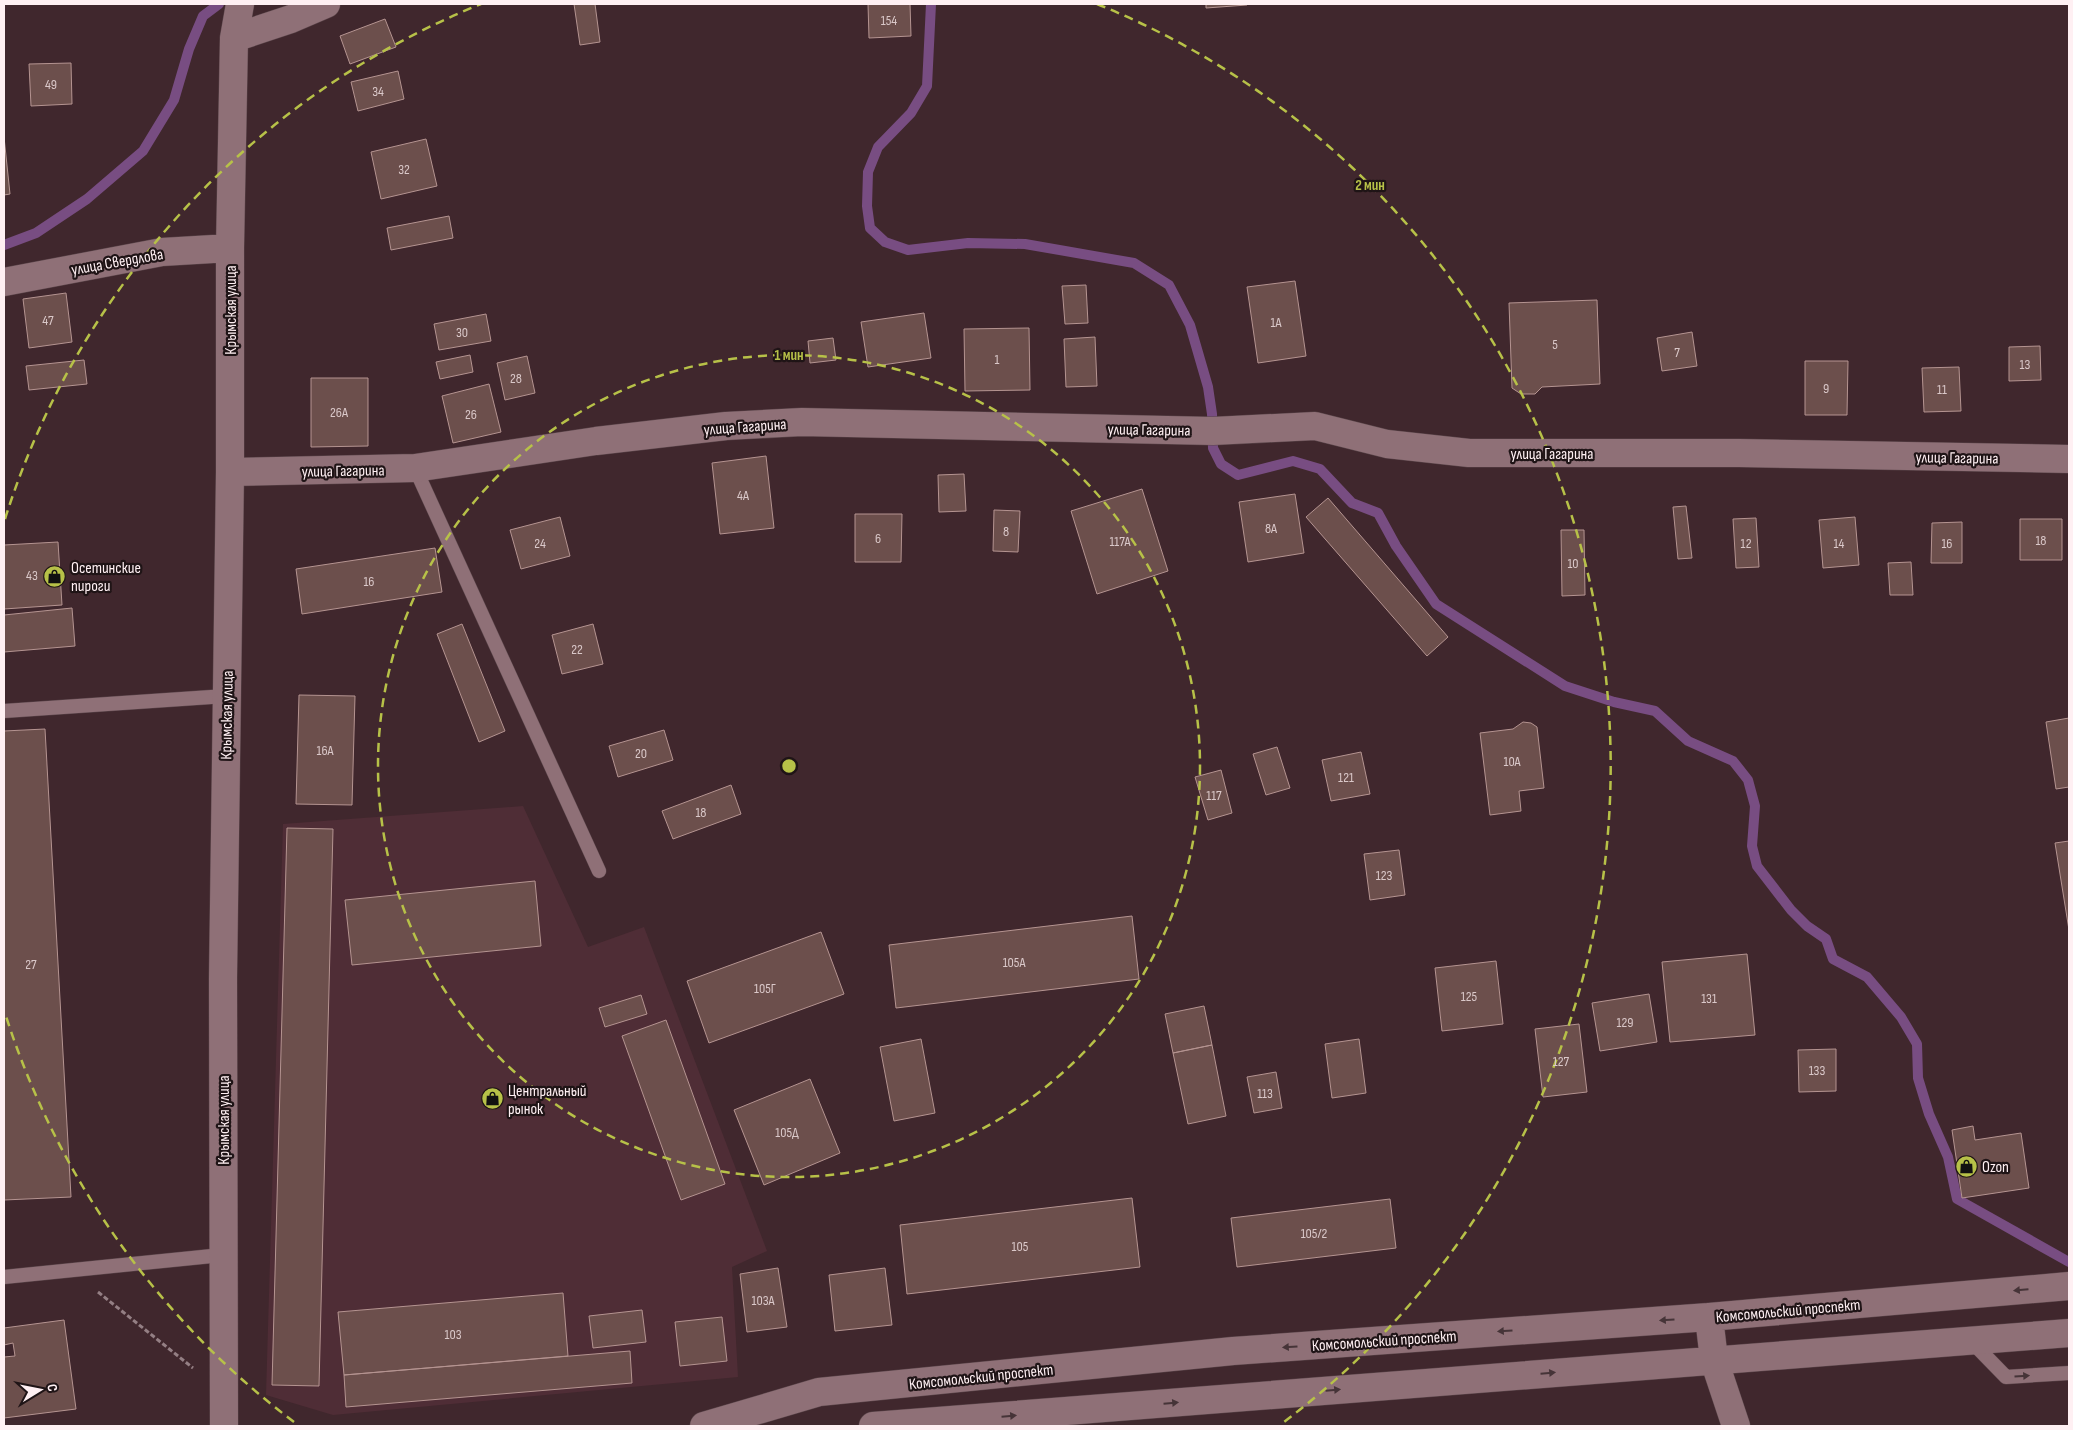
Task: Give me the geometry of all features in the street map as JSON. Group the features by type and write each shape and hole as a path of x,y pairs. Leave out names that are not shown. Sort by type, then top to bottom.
{"street":[{"name":"Крымская улица","path":"224,1426 222,1255 223,978 230,472 230,248 234,38 240,4"},
{"path":"234,38 292,19 326,4"},
{"name":"улица Свердлова","path":"4,282 162,252 230,248"},
{"name":"улица Гагарина","path":"230,472 415,468 605,440 726,426 802,422 1213,431 1315,426 1387,444 1469,453 1739,454 2069,460"},
{"name":"Комсомольский проспект","path":"704,1426 819,1392 1233,1351 1709,1316 2069,1286"},
{"path":"1709,1316 1714,1360 1736,1426"},
{"path":"874,1426 971,1423 1714,1360 2069,1333"}],"lane":[{"path":"415,468 599,871"},
{"path":"4,711 226,696"},
{"path":"4,1276 222,1255"},
{"path":"1971,1340 2006,1377 2069,1373"}],"path":[{"path":"70,1270 197,1371"}],"shaded area":[{"name":"Центральный рынок","path":"523,806 588,947 644,927 767,1251 732,1267 738,1377 333,1415 266,1395 283,824"}],"building":[{"path":"574,4 595,4 600,42 580,45"},
{"path":"868,4 910,4 911,36 869,38"},
{"path":"1206,4 1246,4 1247,5 1206,8"},
{"path":"385,19 396,47 350,64 340,36"},
{"path":"71,63 72,104 31,106 29,64"},
{"path":"398,71 404,99 358,111 351,82"},
{"path":"4,137 10,194 4,195"},
{"path":"426,139 437,186 381,199 371,152"},
{"path":"449,216 453,238 391,250 387,228"},
{"path":"1295,281 1306,356 1258,363 1247,287"},
{"path":"1086,285 1088,323 1065,324 1062,286"},
{"path":"66,293 72,342 29,348 23,299"},
{"path":"1597,300 1600,384 1542,387 1535,394 1521,394 1512,388 1509,303"},
{"path":"924,313 931,358 868,367 861,322"},
{"path":"486,314 491,341 439,350 434,324"},
{"path":"1029,328 1030,390 965,391 964,329"},
{"path":"1692,332 1697,366 1662,371 1657,338"},
{"path":"1095,337 1097,386 1066,387 1064,339"},
{"path":"833,338 836,360 810,363 808,341"},
{"path":"2040,346 2041,380 2009,381 2009,347"},
{"path":"470,355 473,372 440,379 436,362"},
{"path":"527,356 535,393 505,400 497,363"},
{"path":"84,360 87,384 29,390 26,366"},
{"path":"1805,361 1848,361 1847,415 1805,415"},
{"path":"1959,367 1961,411 1924,412 1922,368"},
{"path":"311,378 368,378 368,446 311,447"},
{"path":"489,384 501,432 453,443 442,396"},
{"path":"766,456 774,528 720,534 712,463"},
{"path":"964,474 966,511 939,512 938,475"},
{"path":"1142,489 1168,571 1097,594 1071,511"},
{"path":"1295,494 1304,553 1248,562 1239,502"},
{"path":"1328,498 1448,637 1427,656 1306,517"},
{"path":"1686,506 1692,558 1678,559 1673,507"},
{"path":"994,510 1020,511 1018,552 993,551"},
{"path":"855,514 902,514 901,562 855,562"},
{"path":"560,517 570,556 521,569 510,530"},
{"path":"1855,517 1859,565 1823,568 1819,520"},
{"path":"1756,518 1759,567 1736,568 1733,519"},
{"path":"2020,519 2062,519 2062,560 2020,560"},
{"path":"1962,522 1962,563 1931,563 1932,523"},
{"path":"1561,530 1584,530 1585,595 1562,596"},
{"path":"58,542 62,605 4,609 4,545"},
{"path":"435,548 442,592 302,614 296,569"},
{"path":"1911,562 1913,595 1890,595 1888,563"},
{"path":"72,608 75,646 4,652 4,615"},
{"path":"462,624 505,731 479,742 437,634"},
{"path":"593,624 603,664 562,674 552,635"},
{"path":"299,695 355,696 352,805 296,804"},
{"path":"2069,718 2069,787 2056,789 2046,722"},
{"path":"1523,722 1531,723 1537,727 1544,788 1519,791 1521,811 1490,815 1480,733 1513,729"},
{"path":"45,729 71,1197 4,1200 4,731"},
{"path":"664,730 673,760 618,777 609,746"},
{"path":"1277,747 1290,788 1266,795 1253,754"},
{"path":"1361,752 1370,794 1331,801 1322,760"},
{"path":"1221,770 1232,813 1208,820 1195,777"},
{"path":"731,785 741,814 673,839 662,811"},
{"path":"287,828 333,829 319,1386 272,1385"},
{"path":"2069,841 2069,930 2055,843"},
{"path":"1399,850 1405,895 1370,900 1364,854"},
{"path":"535,881 541,946 352,965 345,900"},
{"path":"1132,916 1139,979 896,1008 889,945"},
{"path":"821,932 844,994 709,1043 687,981"},
{"path":"1747,954 1755,1035 1670,1042 1662,962"},
{"path":"1496,961 1503,1024 1442,1031 1435,968"},
{"path":"1649,994 1657,1042 1600,1051 1592,1003"},
{"path":"641,995 647,1014 605,1027 599,1008"},
{"path":"1204,1006 1212,1045 1173,1053 1165,1014"},
{"path":"666,1020 725,1184 681,1200 622,1036"},
{"path":"1579,1024 1587,1092 1543,1097 1535,1029"},
{"path":"921,1039 935,1113 894,1121 880,1047"},
{"path":"1359,1039 1366,1093 1332,1098 1325,1044"},
{"path":"1212,1045 1226,1116 1188,1124 1173,1053"},
{"path":"1836,1049 1836,1091 1799,1092 1798,1050"},
{"path":"1276,1072 1282,1108 1254,1113 1247,1077"},
{"path":"810,1079 840,1153 764,1185 734,1110"},
{"path":"1973,1126 1975,1140 2021,1133 2029,1188 1962,1198 1952,1130"},
{"path":"1132,1198 1140,1267 907,1294 900,1225"},
{"path":"1390,1199 1396,1248 1237,1267 1231,1218"},
{"path":"778,1268 787,1327 747,1332 740,1274"},
{"path":"885,1268 892,1325 835,1331 829,1275"},
{"path":"563,1293 568,1356 344,1375 338,1312"},
{"path":"642,1310 646,1342 593,1348 589,1316"},
{"path":"722,1317 727,1361 680,1366 675,1322"},
{"path":"64,1320 76,1409 4,1418 4,1357 15,1356 13,1343 4,1345 4,1328"},
{"path":"630,1351 632,1383 346,1407 344,1375"}],"waterway":[{"path":"4,245 36,233 87,199 143,151 174,100 189,49 203,16 219,4"},
{"path":"931,4 927,86 911,113 878,147 868,172 867,206 870,228 885,242 908,250 968,243 1025,244 1134,263 1169,285 1190,325 1208,387 1212,414 1213,448 1221,464 1238,475 1293,461 1320,469 1352,503 1378,513 1396,546 1436,604 1565,686 1614,702 1655,711 1688,741 1733,761 1748,780 1755,806 1752,846 1757,866 1791,910 1807,926 1826,939 1833,959 1867,977 1901,1017 1917,1044 1918,1078 1929,1114 1948,1157 1957,1199 2069,1262"}],"place":[{"name":"Осетинские пироги","path":"55,576"},
{"name":"Центральный рынок","path":"492,1099"},
{"name":"Ozon","path":"1966,1166"}]}
